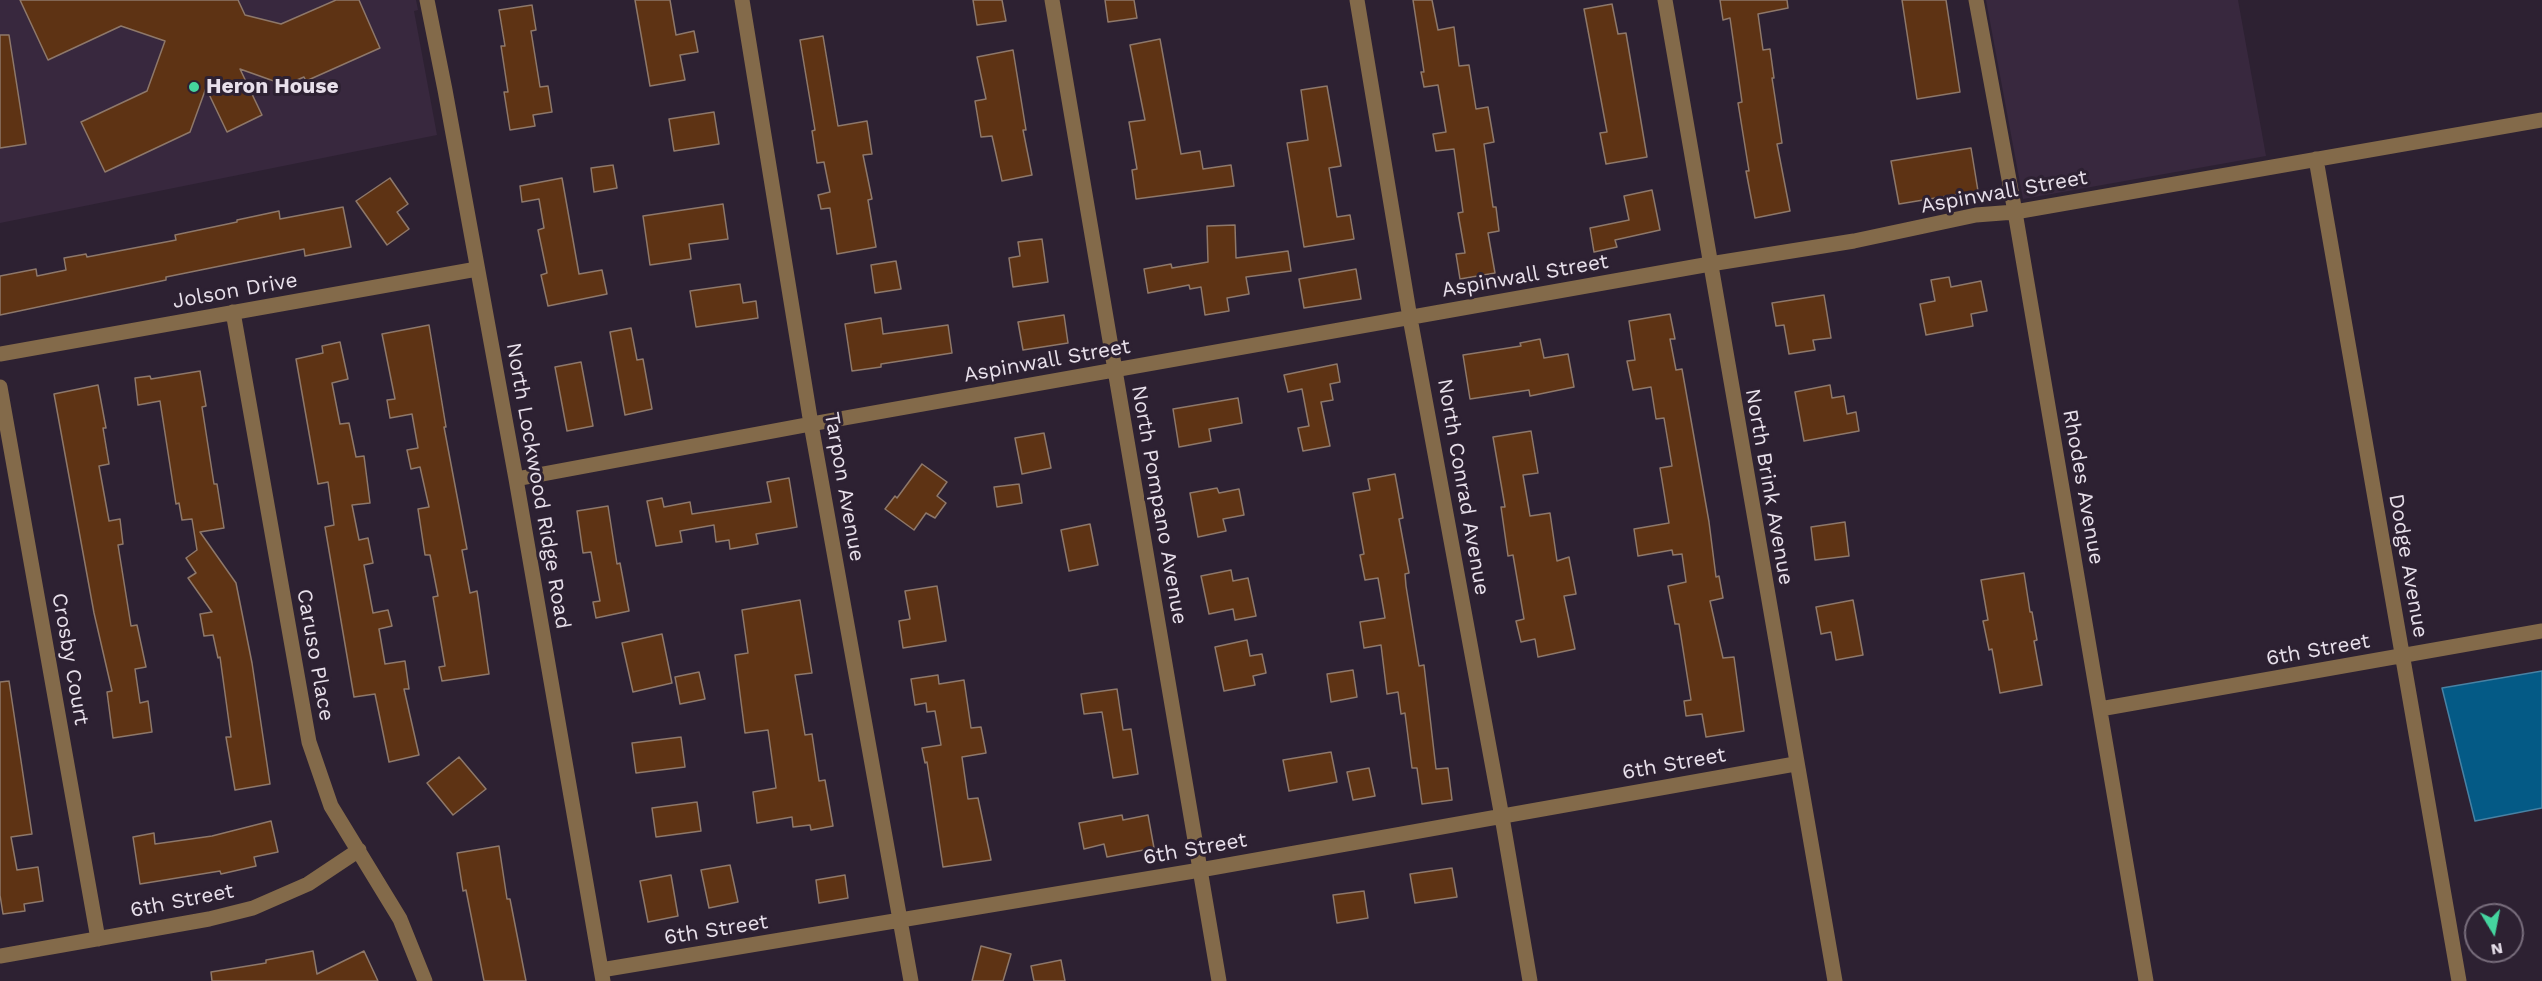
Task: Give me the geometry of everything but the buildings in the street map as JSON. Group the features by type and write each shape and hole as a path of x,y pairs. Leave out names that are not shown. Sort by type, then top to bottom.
{"street":[{"name":"North Lockwood Ridge Road","path":"427,0 516,479 602,976"},
{"name":"Tarpon Avenue","path":"742,0 811,424 911,981"},
{"name":"North Pompano Avenue","path":"1052,0 1219,981"},
{"name":"North Conrad Avenue","path":"1357,0 1410,318 1530,981"},
{"name":"North Brink Avenue","path":"1665,0 1795,764 1835,981"},
{"name":"Rhodes Avenue","path":"1976,0 2015,212 2146,981"},
{"name":"Aspinwall Street","path":"516,479 1114,370 1710,264 1854,241 1976,215 2015,212 2542,120"},
{"name":"Dodge Avenue","path":"2316,159 2459,981"},
{"name":"Jolson Drive","path":"0,354 477,269"},
{"name":"Caruso Place","path":"233,312 309,742 331,806 400,919 425,981"},
{"name":"Crosby Court","path":"0,387 98,939"},
{"name":"6th Street","path":"2100,709 2542,631"},
{"name":"6th Street","path":"602,976 901,921 1795,764"},
{"name":"6th Street","path":"0,956 209,919 253,908 308,884 359,850"}],"shaded area":[{"path":"0,0 416,0 418,10 414,11 437,135 0,223"},
{"path":"1986,0 2238,0 2266,156 2023,199"}],"water":[{"path":"2542,671 2542,808 2475,821 2442,688"}],"place":[{"name":"Heron House","path":"194,87"}]}
